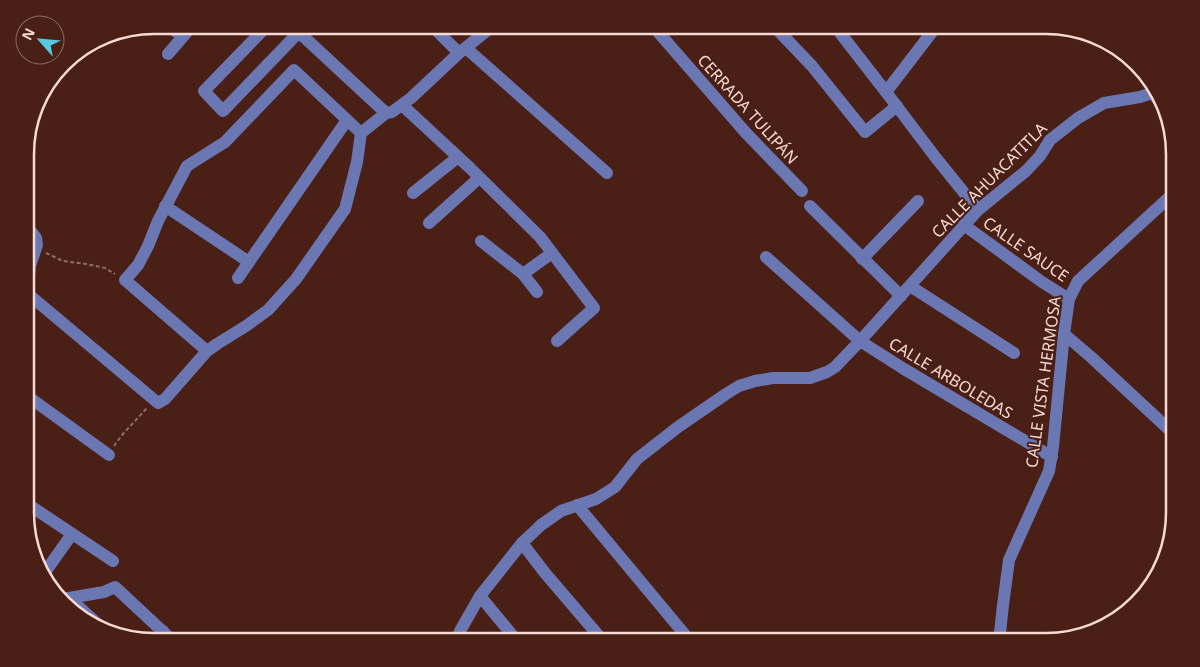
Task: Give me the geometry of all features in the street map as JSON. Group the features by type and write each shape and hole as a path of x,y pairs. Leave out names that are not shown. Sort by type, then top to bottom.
{"street":[{"path":"168,54 183,36 180,34"},
{"path":"259,34 204,91 223,111 290,34"},
{"path":"301,34 386,114"},
{"path":"442,34 606,173"},
{"path":"34,299 158,403 172,391 207,351 268,310 296,279 345,209 357,162 361,133 386,114 402,105 462,50 482,34"},
{"name":"CERRADA TULIPÁN","path":"660,34 746,133 802,191"},
{"path":"782,34 812,66 865,132 897,106"},
{"path":"841,34 978,210"},
{"path":"886,92 930,34"},
{"path":"207,351 124,280 138,265 158,221 187,166 226,142 294,70 361,133"},
{"name":"CALLE AHUACATITLA","path":"577,505 596,499 615,488 630,468 644,454 678,427 739,386 772,378 810,378 835,367 978,210 1026,171 1040,156 1050,140 1078,118 1104,103 1151,96"},
{"path":"402,105 540,237 594,308 557,341"},
{"path":"238,278 347,120"},
{"path":"412,193 458,157"},
{"path":"428,223 479,178"},
{"name":"CALLE VISTA HERMOSA","path":"1001,633 1009,560 1049,470 1052,457 1069,299 1078,281 1166,200"},
{"path":"862,258 918,201"},
{"path":"166,206 249,262"},
{"path":"810,206 901,296"},
{"name":"CALLE SAUCE","path":"964,225 1042,282 1069,299"},
{"path":"34,235 37,245 34,254"},
{"path":"481,241 523,274 537,292"},
{"path":"523,274 552,253"},
{"name":"CALLE ARBOLEDAS","path":"766,257 860,341 1052,457"},
{"path":"910,286 1014,353"},
{"path":"1064,334 1166,428"},
{"path":"34,401 109,455"},
{"path":"459,633 480,596 522,543 551,517 577,505 684,633"},
{"path":"34,508 113,561"},
{"path":"48,569 72,534"},
{"path":"522,543 596,633"},
{"path":"68,597 118,588 163,631"},
{"path":"480,596 511,633"}],"path":[{"path":"37,245 44,252 63,262 105,268 124,280"},
{"path":"109,455 122,435 145,409 158,403"}]}
